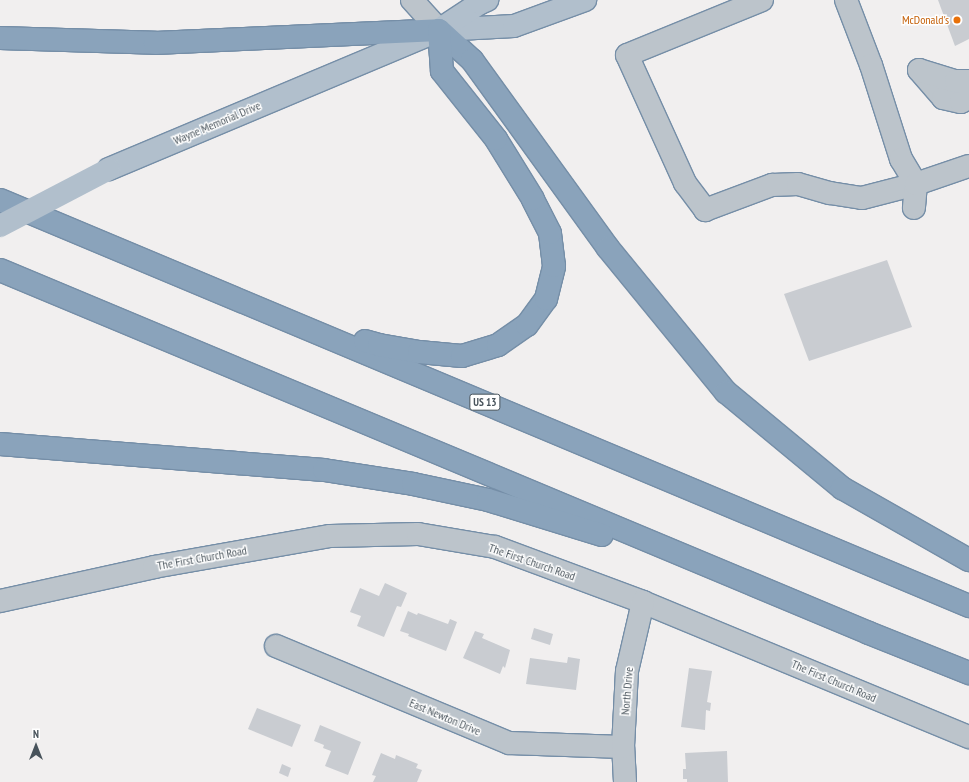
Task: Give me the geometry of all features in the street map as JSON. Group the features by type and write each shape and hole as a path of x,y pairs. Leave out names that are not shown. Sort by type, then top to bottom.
{"highway":[{"path":"252,304 379,345 419,352 462,356 498,345 527,325 546,299 554,266 550,233 533,199 496,139 442,71 439,30"},
{"path":"0,38 155,43 439,30 472,60 608,248 726,392 842,488 969,560"},
{"name":"US 13","path":"0,200 252,304 969,606"},
{"path":"0,270 723,572 969,673"},
{"path":"0,444 324,470 413,484 488,500 723,572"}],"main road":[{"name":"Wayne Memorial Drive","path":"0,226 109,169 439,30 487,0"},
{"name":"Wayne Memorial Drive","path":"439,30 514,26 585,0"}],"street":[{"path":"412,0 439,30"},
{"path":"762,0 626,55 685,183 705,210 772,185 798,184 830,193 862,198 916,184 969,166"},
{"path":"846,0 871,65 901,159 916,184 914,208"},
{"path":"969,81 956,81 918,70 943,98 961,102 969,98"},
{"name":"The First Church Road","path":"0,601 154,567 330,536 418,534 495,547 643,602 969,738"},
{"name":"North Drive","path":"625,782 623,747 627,671 643,602"},
{"name":"East Newton Drive","path":"276,646 509,744 623,747"}],"building":[{"name":"McDonald's","path":"938,0 969,0 969,39 955,46"},
{"path":"887,260 912,327 809,361 784,294"},
{"path":"385,583 407,593 401,607 397,606 384,637 357,626 361,616 350,612 360,588 379,596"},
{"path":"408,611 448,624 450,619 457,622 446,651 408,636 409,634 400,631"},
{"path":"534,628 553,634 550,645 531,639"},
{"path":"475,631 484,634 482,638 510,650 505,668 503,666 500,674 463,658"},
{"path":"568,657 580,659 576,690 526,684 530,658 567,663"},
{"path":"689,668 712,671 707,702 711,703 710,711 706,710 705,730 681,727"},
{"path":"257,708 301,725 292,747 248,729"},
{"path":"320,725 361,742 348,775 325,766 331,751 323,748 324,745 314,741"},
{"path":"727,751 728,782 687,782 687,779 683,779 683,769 686,769 685,753"},
{"path":"381,753 395,759 396,755 418,764 416,768 422,770 417,782 373,782 376,776 372,775"},
{"path":"282,764 291,768 288,777 279,773"}],"place":[{"name":"McDonald's","path":"957,20"}]}
